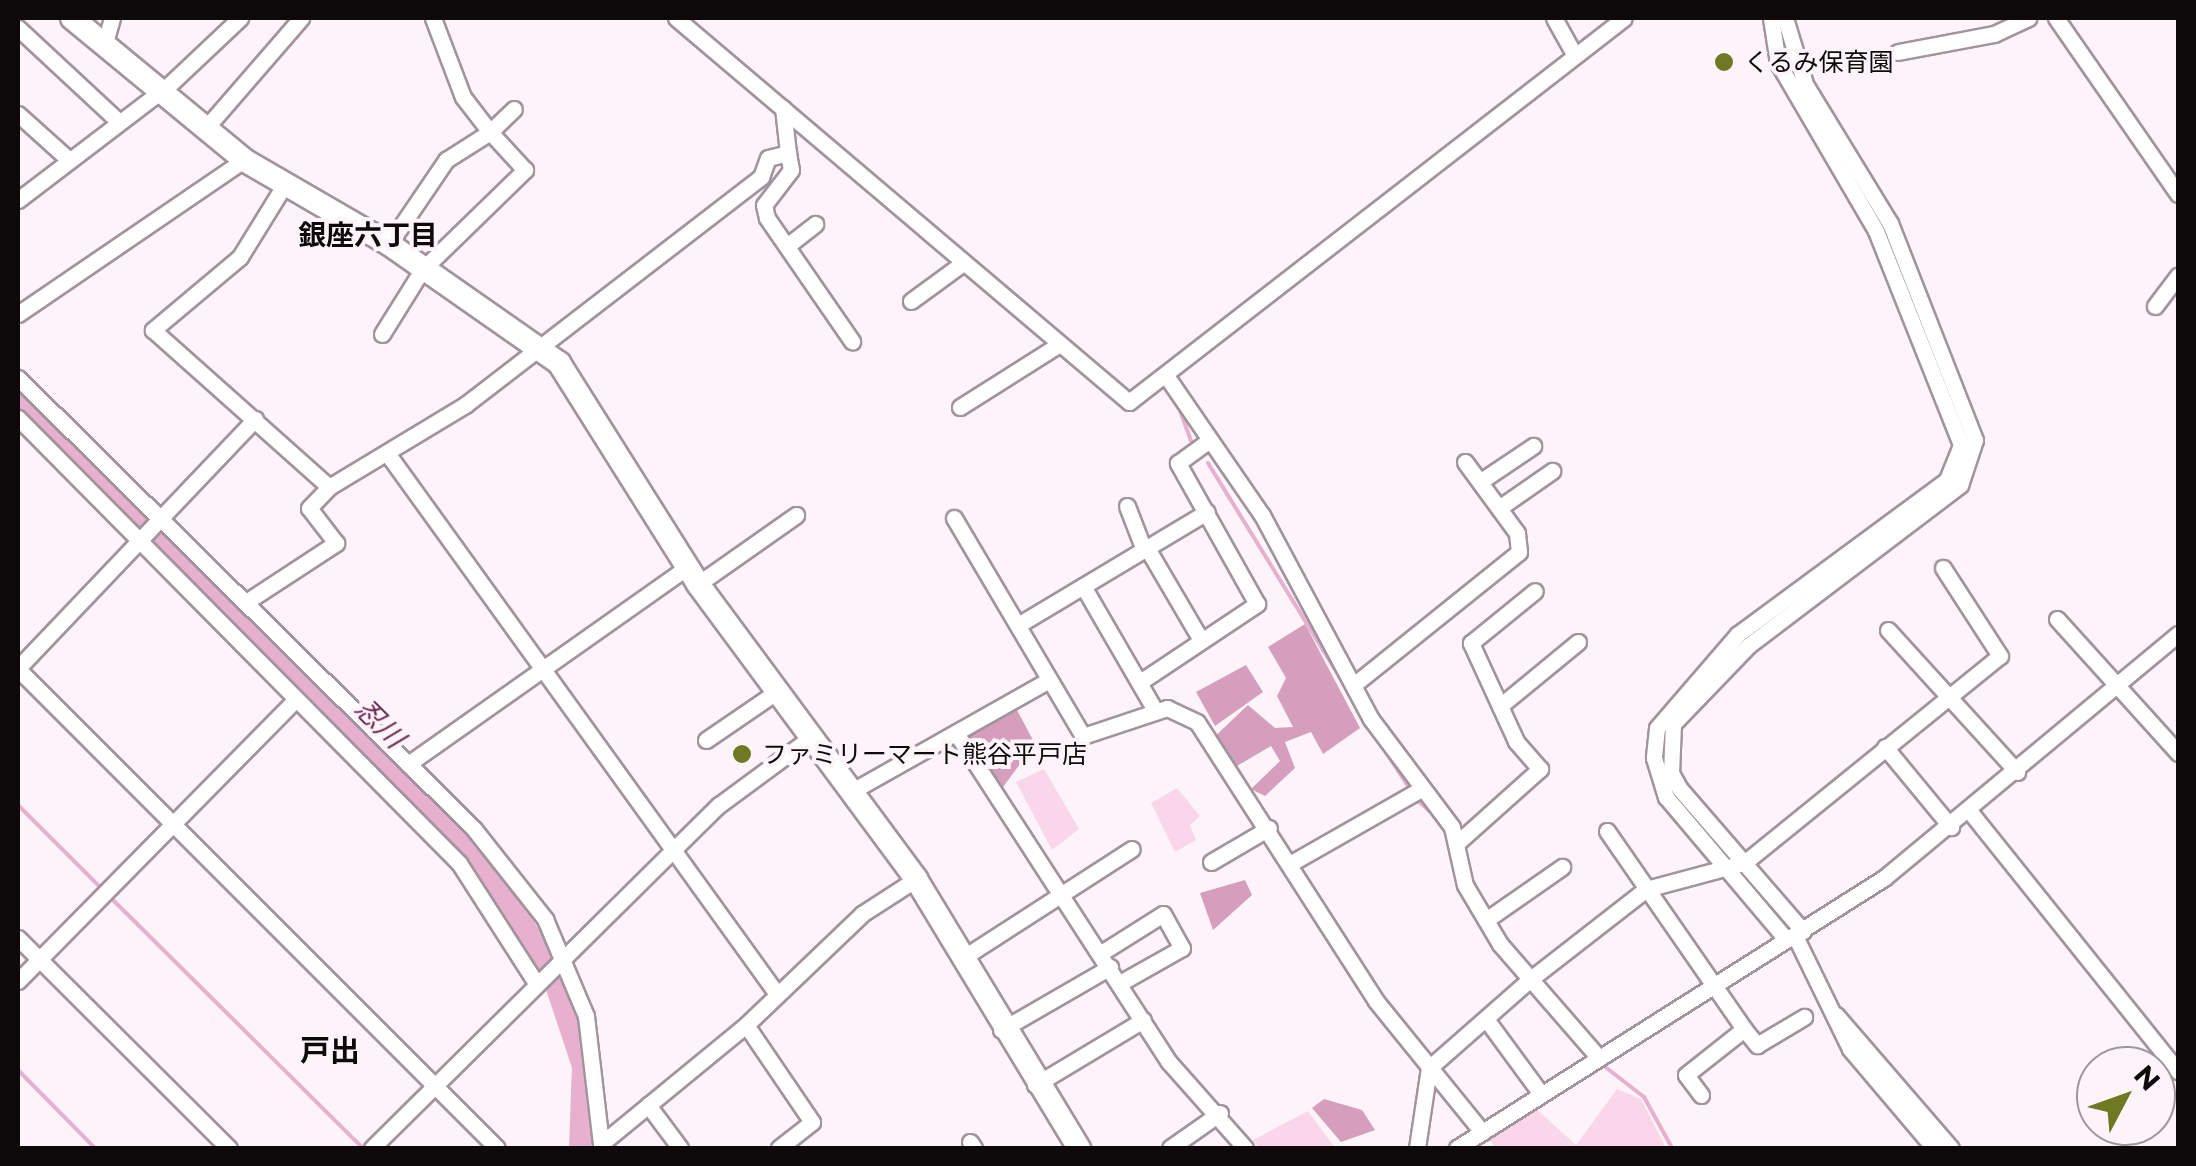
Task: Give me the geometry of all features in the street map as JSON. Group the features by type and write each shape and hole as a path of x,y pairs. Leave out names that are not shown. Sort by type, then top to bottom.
{"street":[{"path":"72,18 244,160 389,244 422,270 538,343 582,396 693,575 916,879 1035,1085 1079,1148"},
{"path":"104,46 112,18"},
{"path":"18,200 116,120 158,92 240,18"},
{"path":"204,129 300,18"},
{"path":"382,334 422,270 524,170 463,97 433,18"},
{"path":"676,18 1130,402 1167,378 1572,51 1624,18"},
{"path":"1554,18 1572,51"},
{"path":"1771,18 1778,63 1876,230 1961,445 1947,480 1738,634 1664,714 1653,742 1657,779 1723,866 1795,936"},
{"path":"1786,18 1806,84 1890,223 1975,440 1960,485 1748,646 1674,724 1671,773 1744,863 1795,936 1850,1049 1934,1148"},
{"path":"1898,52 1994,34 2028,18"},
{"path":"2056,18 2178,194"},
{"path":"18,28 116,120"},
{"path":"783,108 791,170 764,205 852,341"},
{"path":"389,244 446,160 490,132 514,110"},
{"path":"18,114 69,160"},
{"path":"246,602 336,543 309,508 330,487 387,453 698,228 761,176 768,158 788,154"},
{"path":"18,314 244,160"},
{"path":"285,184 240,257 153,330 330,487"},
{"path":"787,246 815,224"},
{"path":"911,301 962,263"},
{"path":"2155,306 2178,276"},
{"path":"960,407 1058,344"},
{"path":"18,378 408,764 508,870 563,957 586,1016 601,1144 916,879"},
{"path":"1167,378 1262,514 1356,683 1456,844 1486,920 1528,981 1600,1058"},
{"path":"18,418 490,899 539,981"},
{"path":"255,419 162,523 18,669 497,1148"},
{"path":"1140,682 1257,604 1178,464 1208,441"},
{"path":"1481,481 1533,446"},
{"path":"387,453 777,994"},
{"path":"1356,683 1520,552 1500,508 1465,462"},
{"path":"1500,508 1552,471"},
{"path":"1126,506 1146,549 1202,640"},
{"path":"1018,625 1207,512"},
{"path":"408,764 541,668 796,515"},
{"path":"954,518 1084,736 1155,710 1197,722 1292,862 1376,1002 1482,1132"},
{"path":"1417,1148 1428,1068 1528,981 1646,889 1744,863 2000,656 1943,568"},
{"path":"1084,586 1155,710"},
{"path":"1456,844 1540,769 1500,706 1472,643 1534,591"},
{"path":"2057,619 2178,753"},
{"path":"1888,630 1945,702 2017,772"},
{"path":"1457,1148 1795,936 1952,827 2178,634"},
{"path":"1500,706 1578,642"},
{"path":"852,791 1049,680"},
{"path":"706,740 776,692"},
{"path":"18,981 295,700"},
{"path":"956,733 1143,1020 1245,1148"},
{"path":"372,1148 673,848 810,738"},
{"path":"1886,747 1952,827"},
{"path":"1292,862 1421,789"},
{"path":"1971,812 2178,1071"},
{"path":"1211,862 1269,828"},
{"path":"1607,830 1757,1045 1804,1017"},
{"path":"962,959 1132,849"},
{"path":"1486,920 1562,867"},
{"path":"1002,1030 1106,960 1162,914 1182,948 1120,983"},
{"path":"18,938 229,1148"},
{"path":"1832,1011 1951,1148"},
{"path":"1486,1019 1540,1094"},
{"path":"1035,1085 1143,1020"},
{"path":"746,1024 812,1122 779,1148"},
{"path":"1701,1094 1686,1075 1744,1030"},
{"path":"648,1105 680,1148"},
{"path":"1170,1148 1220,1112"}],"shaded area":[{"path":"1305,624 1360,728 1323,754 1311,732 1285,742 1295,768 1265,796 1251,789 1280,761 1271,746 1237,766 1210,741 1248,705 1275,728 1293,727 1277,696 1286,678 1268,647"},
{"path":"1246,665 1263,692 1215,726 1196,692"},
{"path":"1017,710 1035,744 1003,787 968,736"},
{"path":"1044,769 1079,829 1052,850 1016,782"},
{"path":"1177,788 1200,816 1190,825 1196,840 1175,852 1151,803"},
{"path":"1245,880 1252,895 1213,930 1200,893"},
{"path":"1617,1089 1641,1099 1666,1148 1496,1148 1486,1136 1533,1106 1576,1145"},
{"path":"1324,1099 1362,1110 1375,1130 1341,1142 1312,1108"},
{"path":"1308,1111 1335,1148 1259,1148 1253,1140"}],"waterway":[{"path":"1882,227 1892,250"},
{"name":"忍川","path":"18,404 488,872 556,981 584,1065 581,1148"},
{"path":"1178,405 1191,441"},
{"path":"1208,463 1377,738"},
{"path":"1382,746 1408,786"},
{"path":"1672,792 1731,860"},
{"path":"1417,800 1432,813"},
{"path":"18,805 103,890"},
{"path":"1740,871 1780,917"},
{"path":"110,897 363,1148"},
{"path":"1604,1066 1644,1097 1672,1148"},
{"path":"18,1070 95,1148"}],"place":[{"name":"くるみ保育園","path":"1724,62"},
{"name":"ファミリーマート熊谷平戸店","path":"742,754"}],"district":[{"name":"銀座六丁目","path":"368,235"},
{"name":"戸出","path":"330,1051"}]}
